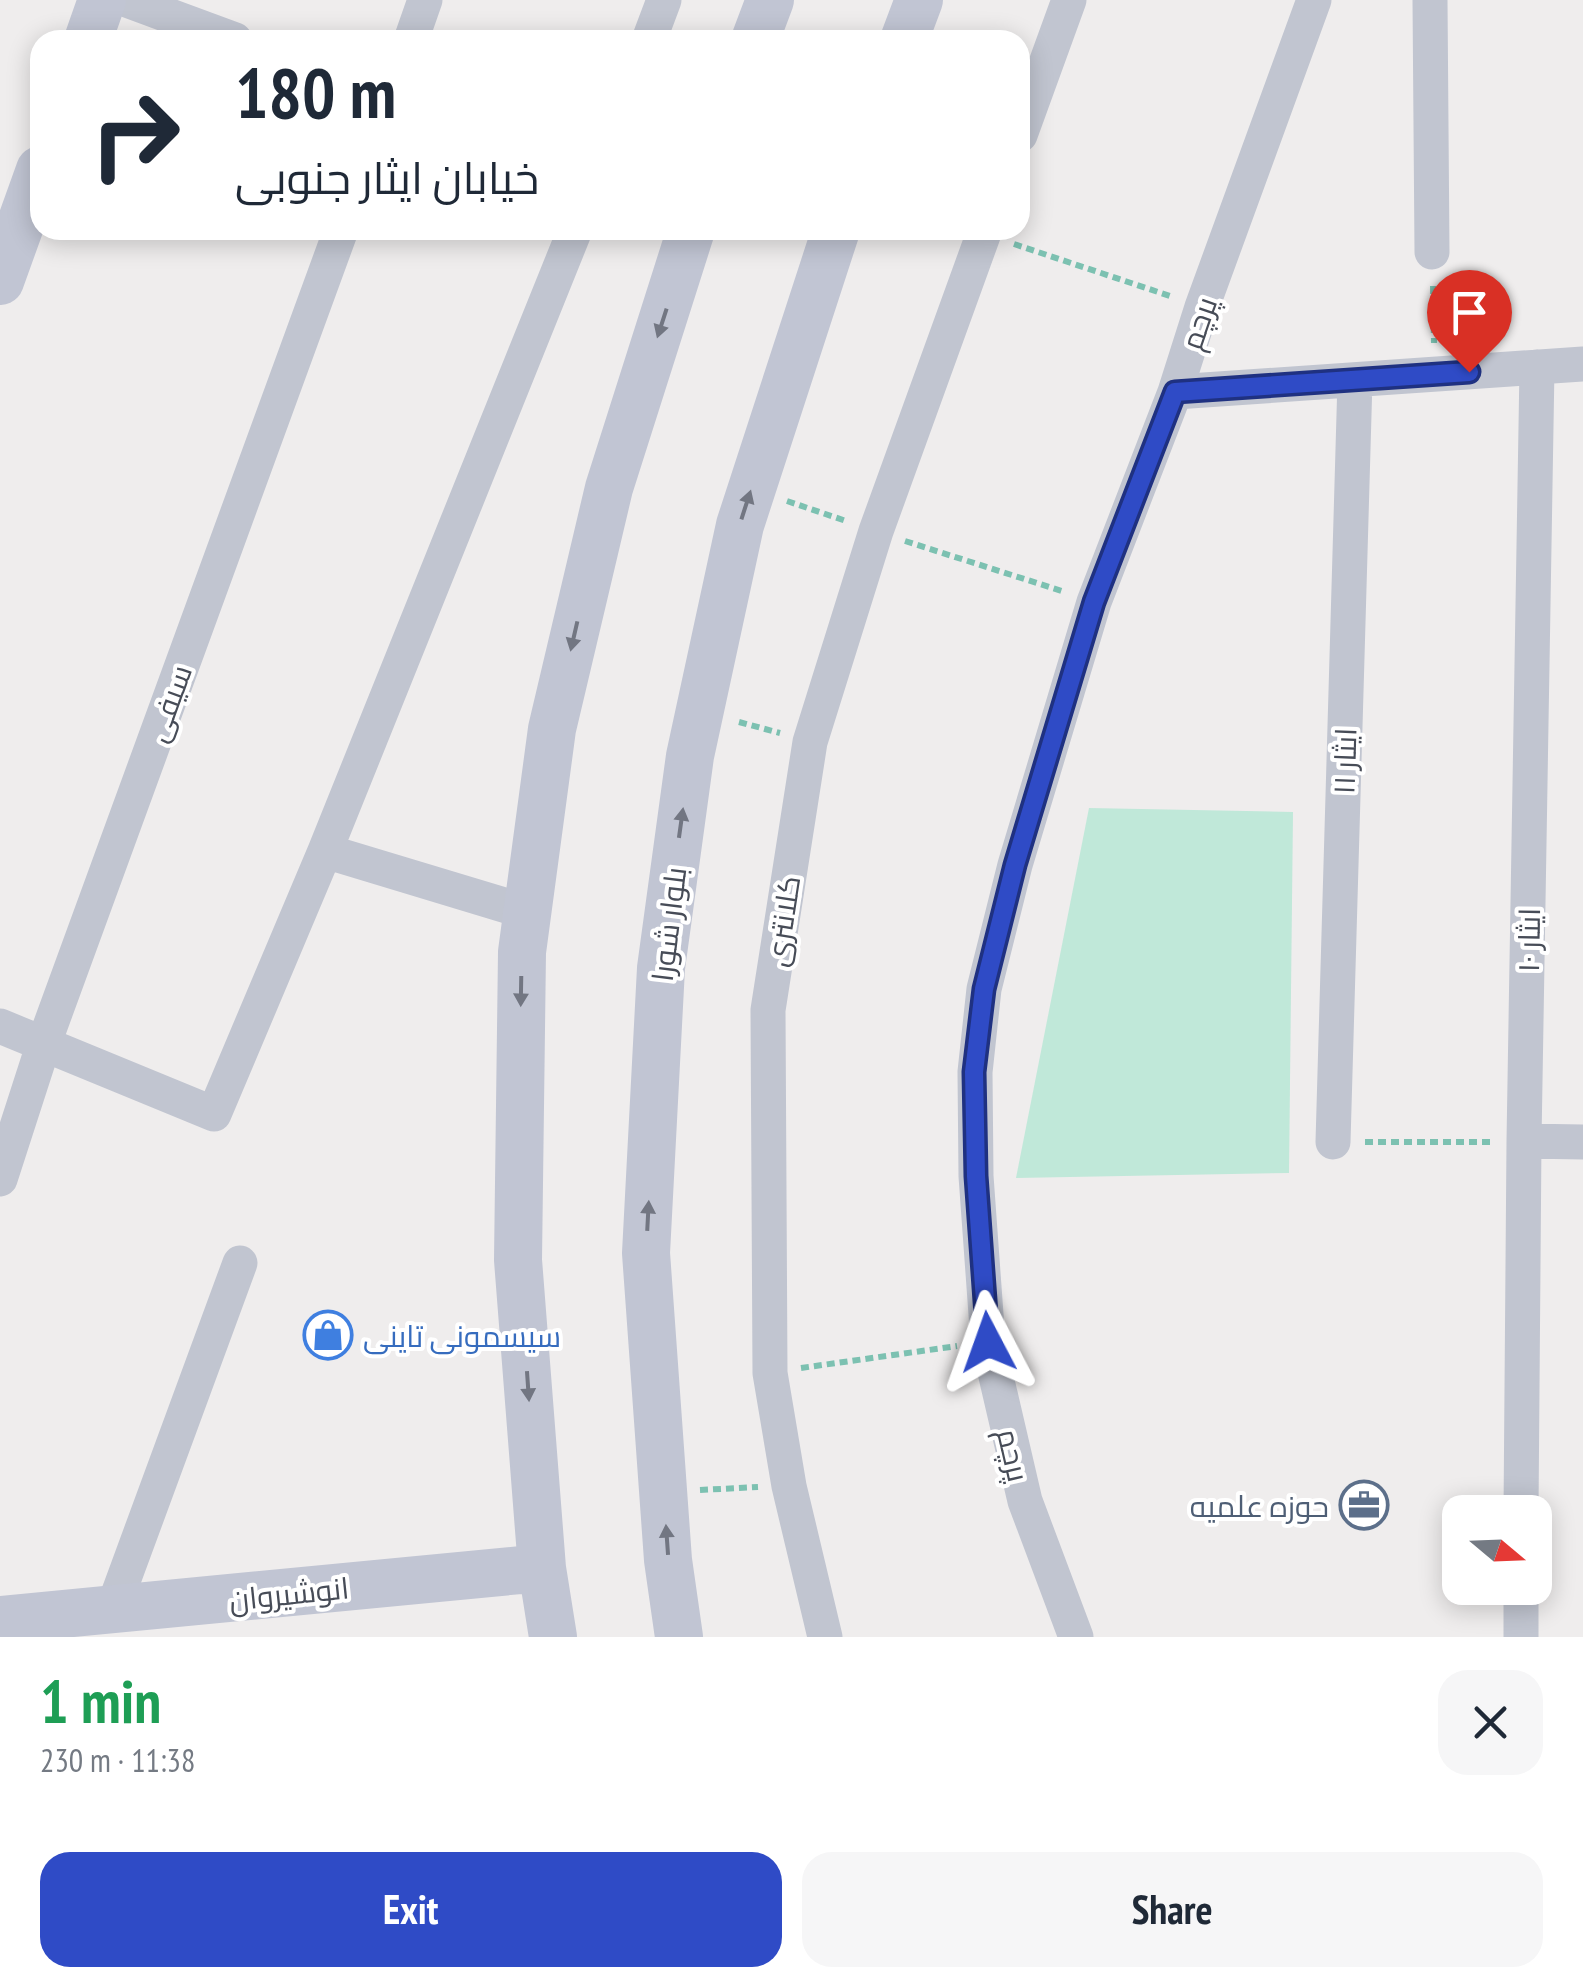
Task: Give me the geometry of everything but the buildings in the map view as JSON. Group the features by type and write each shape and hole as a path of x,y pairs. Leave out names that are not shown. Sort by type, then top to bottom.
{"main road":[{"path":"92,30 102,0"},
{"path":"759,30 770,0"},
{"path":"908,30 919,0"},
{"path":"2,269 30,196"},
{"path":"553,1637 542,1568 518,1260 522,952 552,729 609,488 688,240"},
{"name":"بلوار شورا","path":"680,1637 668,1560 646,1253 660,968 690,756 740,525 833,240"},
{"name":"انوشیروان","path":"12,1614 112,1611 542,1568"}],"street":[{"path":"127,0 208,30"},
{"path":"415,30 426,0"},
{"path":"652,30 664,0"},
{"path":"1030,107 1068,0"},
{"name":"پرچم","path":"1076,1637 1025,1501 988,1342 976,1176 974,1072 984,989 1015,865 1094,602 1175,392 1314,0"},
{"path":"1430,0 1432,252"},
{"name":"سیفی","path":"0,1178 44,1043 337,240"},
{"path":"0,1026 214,1114 570,240"},
{"name":"کلانتری","path":"824,1637 789,1486 770,1372 768,1010 810,742 876,531 979,240"},
{"path":"1175,392 1583,364"},
{"name":"ایثار ۱۰","path":"1522,1495 1524,1141 1538,367"},
{"name":"ایثار ۱۱","path":"1333,1142 1354,380"},
{"path":"324,851 527,912"},
{"path":"1524,1141 1583,1142"},
{"path":"112,1611 240,1263"},
{"path":"1521,1605 1521,1637"}],"path":[{"path":"1008,240 1202,307"},
{"path":"1432,252 1435,374"},
{"path":"751,490 1094,602"},
{"path":"700,711 810,742"},
{"path":"1333,1142 1524,1141"},
{"path":"770,1372 988,1342"},
{"path":"663,1491 789,1486"}],"green space":[{"path":"1089,808 1293,812 1289,1173 1016,1178"}],"place":[{"name":"سیسمونی تاینی","path":"328,1335"},
{"name":"حوزه علمیه","path":"1364,1505"}],"route":[{"path":"988,1342 976,1176 974,1072 984,989 1015,865 1094,602 1175,392 1469,372"}]}
